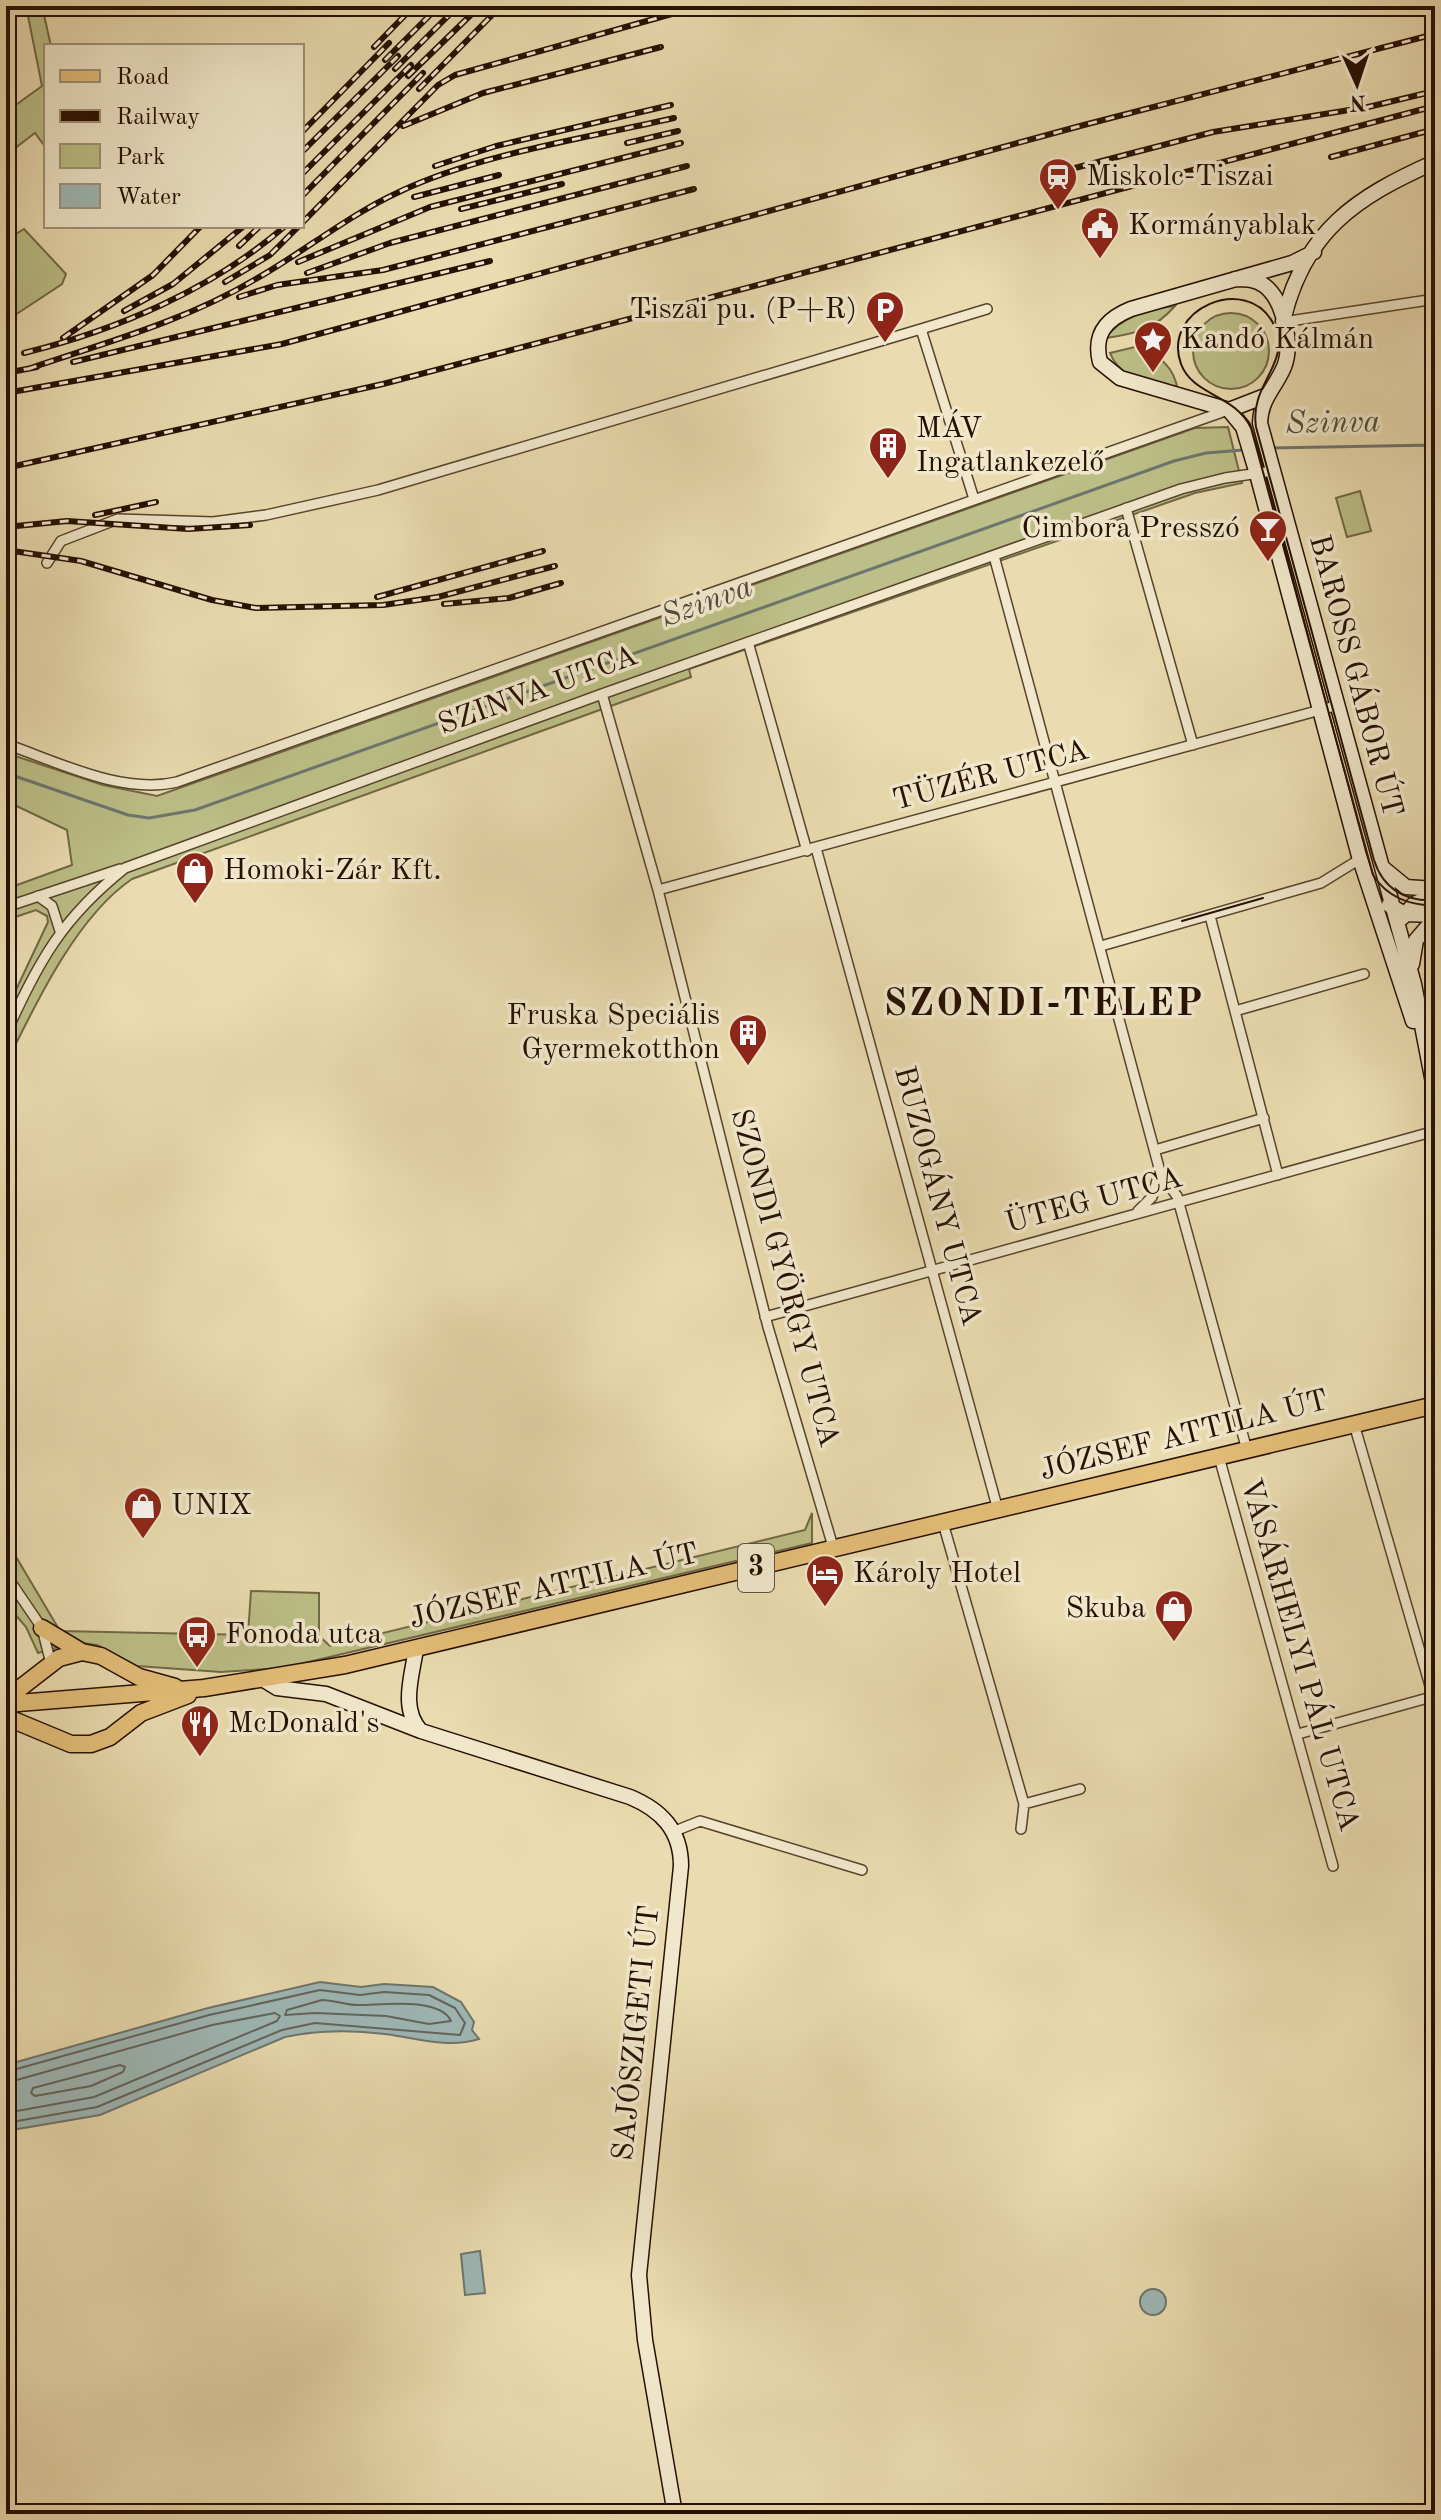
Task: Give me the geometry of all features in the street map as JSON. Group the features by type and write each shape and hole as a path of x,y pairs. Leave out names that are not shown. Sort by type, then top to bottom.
{"main road":[{"name":"JÓZSEF ATTILA ÚT","path":"6,1702 36,1703 204,1688 264,1680 416,1649 1435,1405"},
{"path":"42,1628 82,1652"},
{"path":"6,1702 48,1666 70,1653 82,1652 101,1656 139,1677 184,1690"},
{"path":"48,1666 39,1681 36,1703 39,1717 53,1735"},
{"path":"118,1667 129,1696 127,1722"},
{"path":"6,1717 71,1744 91,1744 110,1737 127,1722 204,1688"}],"street":[{"path":"1283,322 1291,290 1338,218 1358,201 1435,162"},
{"path":"1265,396 1229,410 1120,378 1100,362 1097,348 1101,331 1112,317 1292,263 1314,252"},
{"path":"1235,279 1249,279 1266,286 1283,322"},
{"path":"1283,322 1435,299"},
{"path":"47,563 61,541 118,519 213,522 349,497 987,309"},
{"name":"BAROSS GÁBOR ÚT","path":"1283,322 1285,366 1265,396 1260,423 1265,472 1328,708 1365,878 1428,1063"},
{"path":"921,329 974,499"},
{"name":"BAROSS GÁBOR ÚT","path":"1229,410 1243,427 1265,472"},
{"name":"SZINVA UTCA","path":"6,744 114,780 155,785 177,782 1229,410"},
{"name":"SZINVA UTCA","path":"6,1033 35,971 60,931 96,891 125,868 1126,508 1199,484 1265,472"},
{"path":"1126,508 1193,745"},
{"path":"994,556 1158,1161 1165,1183 1179,1202 1247,1450"},
{"name":"BUZOGÁNY UTCA","path":"748,642 812,849 933,1270 998,1510"},
{"name":"SZONDI GYÖRGY UTCA","path":"602,694 658,890 765,1317 834,1550"},
{"name":"BAROSS GÁBOR ÚT","path":"1328,708 1398,915 1435,1093"},
{"name":"TÜZÉR UTCA","path":"658,890 1328,708"},
{"path":"1101,946 1321,883 1360,859"},
{"path":"1378,860 1399,884 1435,892"},
{"path":"6,907 125,868"},
{"path":"1365,878 1398,915 1435,916"},
{"path":"1391,956 1398,915 1435,892"},
{"path":"38,896 52,906 60,931"},
{"path":"1210,916 1278,1175"},
{"path":"1413,981 1412,959 1416,940 1435,916"},
{"path":"1235,1011 1364,974"},
{"path":"1155,1150 1264,1118"},
{"name":"ÜTEG UTCA","path":"765,1317 1435,1131"},
{"path":"1127,1216 1144,1207 1152,1197 1158,1178 1158,1161"},
{"path":"1298,1734 1434,1699 1354,1424"},
{"name":"VÁSÁRHELYI PÁL UTCA","path":"1219,1457 1333,1866"},
{"path":"943,1523 1024,1804 1021,1829"},
{"path":"6,1575 42,1628 48,1666"},
{"path":"416,1649 408,1698 413,1721 421,1731"},
{"path":"264,1680 277,1688 315,1691 421,1731 630,1797 658,1812 675,1831 700,1821 862,1870"},
{"path":"374,1711 395,1709 408,1698"},
{"path":"1024,1804 1080,1789"},
{"name":"SAJÓSZIGETI ÚT","path":"675,1831 681,1866 639,2275 645,2340 675,2514"}],"green space":[{"path":"26,6 42,6 51,44 44,44 44,145 35,133 6,155 6,112 42,86"},
{"path":"6,218 14,235 24,229 66,274 62,284 6,321"},
{"path":"1175,306 1144,329 1106,338 1120,324 1137,315"},
{"path":"1231,313 1245,316 1258,324 1266,337 1269,351 1266,365 1258,378 1245,386 1231,389 1217,386 1204,378 1196,365 1193,351 1196,337 1204,324 1217,316"},
{"path":"1139,346 1165,364 1173,375 1178,391 1129,375 1110,353"},
{"path":"1228,427 1242,483 1195,493 689,669 691,677 132,879 112,895 75,939 44,990 6,1064 6,1011 48,922 47,916 36,910 6,920 6,889 72,865 67,830 6,801 6,753 103,785 157,796 1195,428"},
{"path":"1360,491 1371,531 1347,537 1336,498"},
{"path":"812,1513 812,1543 283,1668 221,1672 137,1666 97,1645 75,1642 38,1653 26,1627 6,1604 6,1540 60,1631 248,1635 251,1591 319,1593 319,1636 330,1646 805,1530"}],"water":[{"path":"320,1982 361,1987 384,1984 433,1987 461,2002 474,2022 472,2030 479,2039 444,2043 347,2031 285,2037 100,2115 6,2131 6,2065 208,2008"},
{"path":"480,2251 485,2293 465,2295 461,2254"},
{"path":"1153,2289 1162,2293 1166,2302 1162,2311 1153,2315 1144,2311 1140,2302 1144,2293"}],"waterway":[{"name":"Szinva","path":"1271,448 1435,445"},
{"name":"Szinva","path":"6,773 128,815 149,818 195,810 1174,461 1206,453 1243,450"}],"tram line":[{"path":"1435,900 1414,899 1397,892 1383,879 1374,860 1256,427 1259,397 1278,350 1273,323 1260,308 1244,301 1227,299 1209,304 1194,314 1183,327 1178,344 1181,364 1195,383 1235,408 1251,428 1373,875 1385,889 1400,899 1435,905"},
{"path":"1182,921 1263,898"}],"railway":[{"path":"374,47 414,6"},
{"path":"385,60 439,6"},
{"path":"395,69 458,6"},
{"path":"408,76 480,6"},
{"path":"419,89 501,6"},
{"path":"304,221 438,85 455,75 700,6"},
{"path":"1313,10 1329,6"},
{"path":"6,393 282,344 1080,126 1435,34"},
{"path":"304,130 389,43"},
{"path":"403,126 483,93 661,47"},
{"path":"304,150 398,56"},
{"path":"304,172 411,65"},
{"path":"304,194 423,73"},
{"path":"1048,175 1213,132 1368,107 1435,91"},
{"path":"435,166 496,146 671,105"},
{"path":"6,468 383,384 1435,106"},
{"path":"28,369 144,330 228,295 343,223 430,179 498,157 674,118"},
{"path":"1331,157 1435,129"},
{"path":"627,143 678,131"},
{"path":"298,262 430,207 681,143"},
{"path":"307,273 390,243 687,166"},
{"path":"414,197 499,175"},
{"path":"461,209 562,184"},
{"path":"239,297 277,285 383,270 694,189"},
{"path":"63,338 153,275 199,228"},
{"path":"124,311 173,284 242,228"},
{"path":"239,246 258,228"},
{"path":"24,353 94,332 162,305 226,270 283,228"},
{"path":"225,282 270,255 297,228"},
{"path":"73,362 490,261"},
{"path":"6,373 37,367"},
{"path":"95,515 156,502"},
{"path":"6,527 67,521 188,529 250,525"},
{"path":"6,550 81,561 212,600 256,608 383,605 438,597 555,566"},
{"path":"377,597 543,551"},
{"path":"444,604 509,598 561,583"}],"place":[{"name":"Miskolc-Tiszai","path":"1058,211"},
{"name":"Kormányablak","path":"1100,260"},
{"name":"Tiszai pu. (P+R)","path":"885,344"},
{"name":"Kandó Kálmán","path":"1153,374"},
{"name":"MÁV Ingatlankezelő","path":"888,480"},
{"name":"Cimbora Presszó","path":"1268,563"},
{"name":"Homoki-Zár Kft.","path":"195,905"},
{"name":"Fruska Speciális Gyermekotthon","path":"748,1067"},
{"name":"UNIX","path":"143,1540"},
{"name":"Károly Hotel","path":"825,1608"},
{"name":"Skuba","path":"1174,1643"},
{"name":"Fonoda utca","path":"197,1669"},
{"name":"McDonald's","path":"200,1758"}],"district":[{"name":"SZONDI-TELEP","path":"1044,1005"}]}
